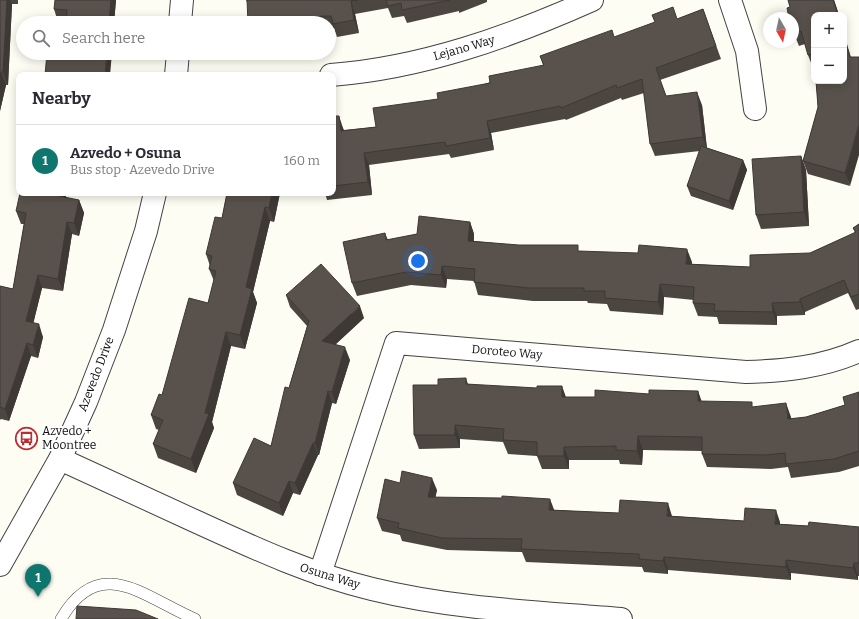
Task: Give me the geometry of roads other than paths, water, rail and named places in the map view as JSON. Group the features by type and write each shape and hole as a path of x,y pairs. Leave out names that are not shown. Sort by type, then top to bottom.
{"street":[{"path":"181,16 182,0"},
{"name":"Lejano Way","path":"336,74 386,68 437,57 511,34 592,0"},
{"path":"730,0 746,51 755,109"},
{"path":"176,72 177,60"},
{"name":"Azevedo Drive","path":"0,565 60,459 86,402 114,330 146,231 154,196"},
{"name":"Doroteo Way","path":"320,574 396,343 746,372 782,371 818,365 859,351"},
{"name":"Osuna Way","path":"60,459 274,557 320,574 371,589 468,606 620,619"}],"lane":[{"path":"61,619 76,597 86,590 104,584 117,583 129,586 195,619"}],"place":[{"name":"Azvedo + Moontree","path":"26,438"},
{"name":"Azvedo + Osuna","path":"38,597"}]}
